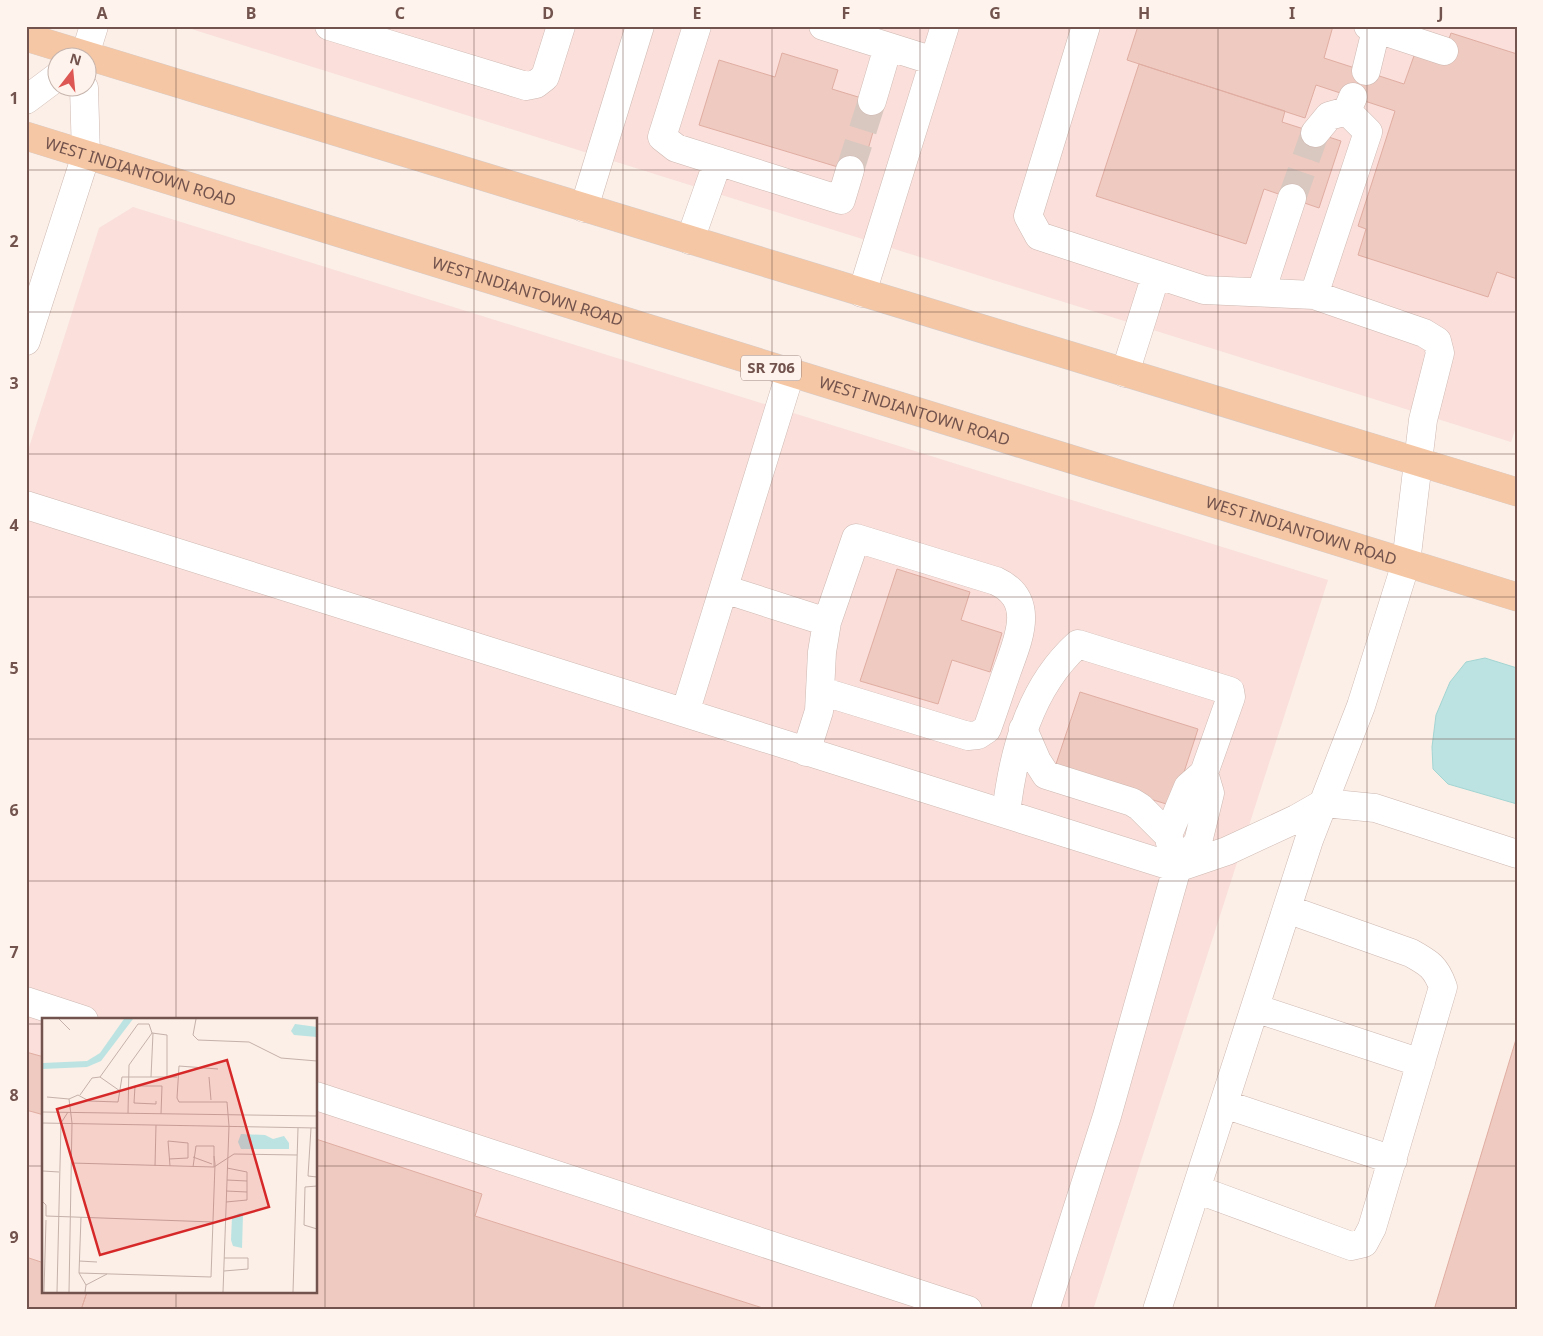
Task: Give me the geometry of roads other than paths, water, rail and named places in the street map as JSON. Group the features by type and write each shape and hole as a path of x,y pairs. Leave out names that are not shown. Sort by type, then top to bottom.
{"main road":[{"path":"26,37 57,48"},
{"path":"98,62 1517,492"},
{"name":"WEST INDIANTOWN ROAD","path":"26,136 790,374 1517,597"}],"street":[{"path":"86,48 94,26"},
{"path":"329,26 526,86 536,84 545,77 561,26"},
{"path":"584,208 640,26"},
{"path":"697,26 662,137 676,148 841,200 850,170"},
{"path":"823,26 934,61"},
{"path":"862,293 945,26"},
{"path":"1086,26 1028,216 1039,236 1204,290 1314,295 1424,332 1437,341 1440,353 1423,420 1406,563 1361,706 1324,803 1287,909 1157,1310"},
{"path":"1366,71 1372,28 1444,51"},
{"path":"872,101 888,47"},
{"path":"26,100 48,84"},
{"path":"26,341 86,155 84,98"},
{"path":"1314,295 1368,132 1350,104 1329,116 1315,133"},
{"path":"690,240 718,161"},
{"path":"1261,292 1292,198"},
{"path":"1125,373 1156,275"},
{"path":"685,713 790,374"},
{"path":"26,505 1177,868 1227,851 1324,803 1375,808 1517,854"},
{"path":"806,752 819,711 822,652 827,622 856,538 1002,584 1019,603 1021,633 986,729 978,735 968,736 821,691"},
{"path":"724,589 827,622"},
{"path":"1006,814 1012,771 1023,729 1048,678 1063,658 1078,644 1228,688 1231,697 1204,774 1188,787 1168,835"},
{"path":"1023,729 1037,762 1046,775 1132,802 1140,807 1168,835 1177,868"},
{"path":"1045,1310 1107,1116 1177,868 1198,842 1210,794 1204,774"},
{"path":"1196,1189 1351,1246 1364,1243 1372,1228 1443,987 1439,975 1429,962 1411,953 1287,909"},
{"path":"26,1001 78,1018"},
{"path":"1255,1008 1421,1063"},
{"path":"318,1097 968,1310"},
{"path":"1224,1104 1392,1160"}],"water":[{"path":"1485,658 1517,668 1517,804 1448,784 1433,769 1432,747 1436,715 1450,682 1466,662"}],"tunnel":[{"path":"850,170 872,101"},
{"path":"1292,198 1315,133"}]}
